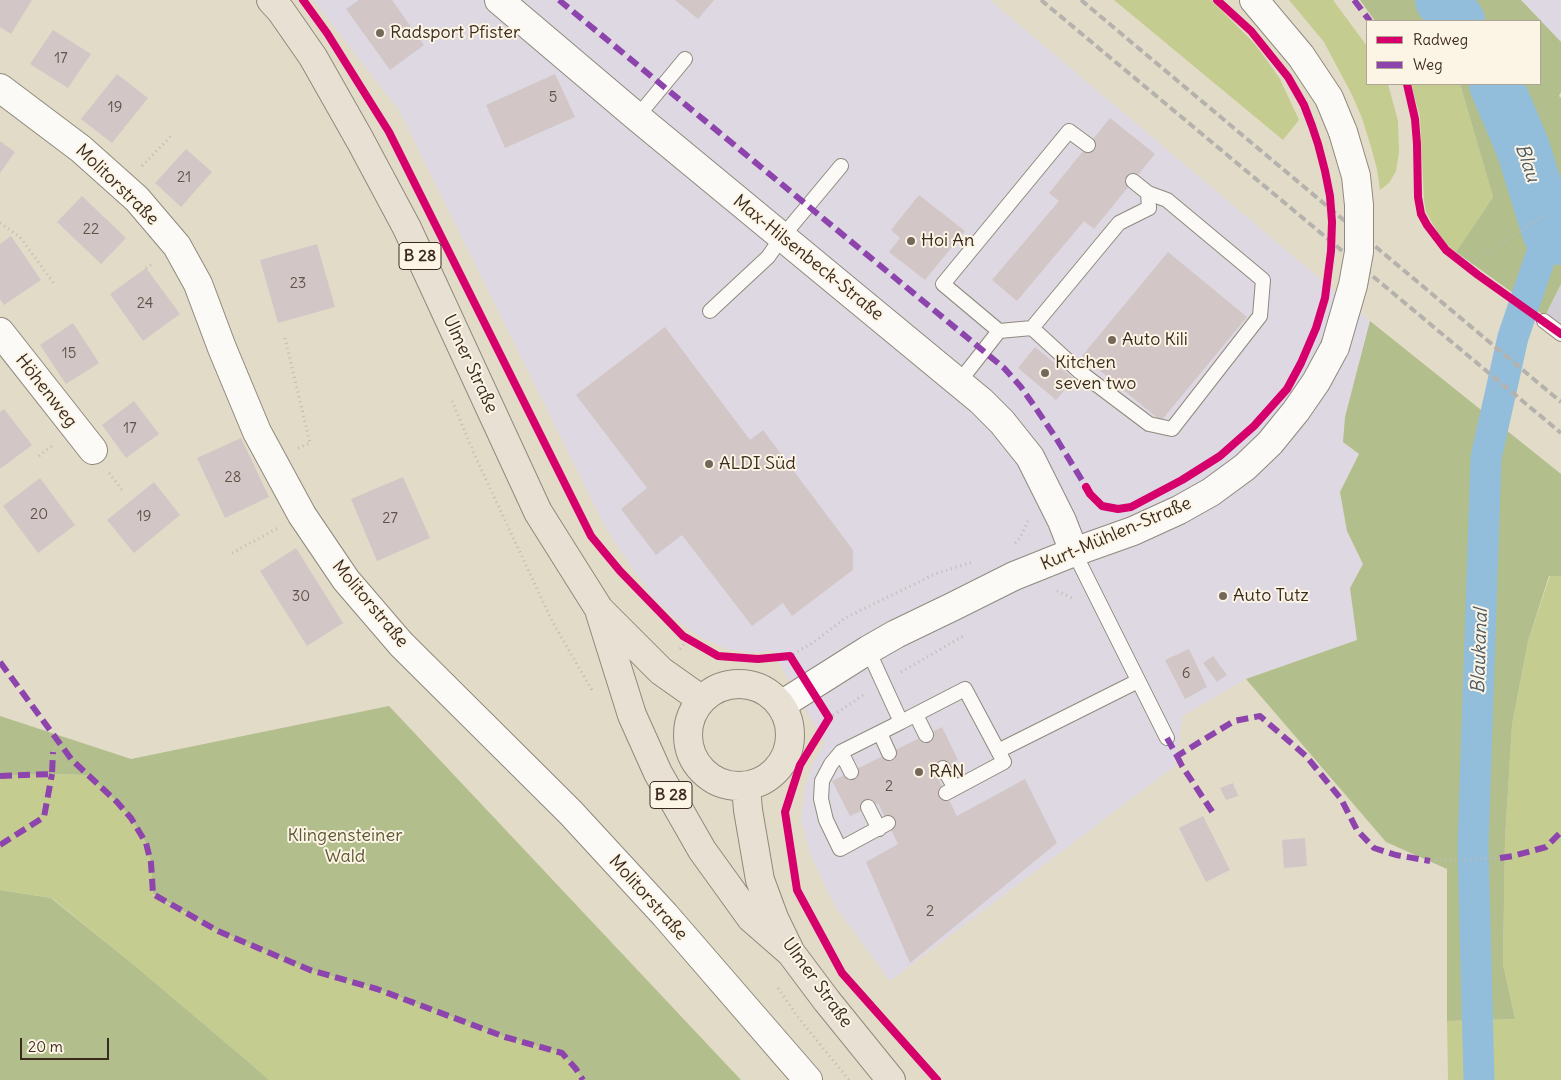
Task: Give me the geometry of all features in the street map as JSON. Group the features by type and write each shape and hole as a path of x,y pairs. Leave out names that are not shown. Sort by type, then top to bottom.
{"main road":[{"name":"Ulmer Straße","path":"282,4 407,228 538,512 599,609 661,671 702,700"},
{"name":"B 28","path":"599,609 632,715 658,773 702,850 751,918 792,953"},
{"path":"743,684 764,690 781,704 788,716 791,729 791,743 787,756 771,777 746,787 734,787 715,781 700,769 693,759 689,747 688,734 694,710 702,700 721,687 743,684"},
{"name":"Ulmer Straße","path":"746,787 760,880 774,918 792,953 827,1001 891,1080"}],"street":[{"name":"Max-Hilsenbeck-Straße","path":"499,0 637,117 959,382 1002,422 1030,457 1062,521 1074,552"},
{"name":"Kurt-Mühlen-Straße","path":"781,704 896,634 1014,576 1134,530 1179,510 1211,492 1245,467 1270,443 1316,382 1335,347 1353,285 1359,252 1359,205 1356,176 1343,132 1329,98 1301,56 1254,0"},
{"name":"Molitorstraße","path":"0,88 82,149 137,199 177,246 198,284 257,432 302,515 346,580 401,644 578,820 665,915 808,1080"},
{"name":"Höhenweg","path":"0,332 93,450"}],"lane":[{"path":"637,117 685,59"},
{"path":"1088,145 1069,131 943,284 999,331 1032,328 1119,223 1149,208 1148,193"},
{"path":"710,311 768,257 782,237 841,166"},
{"path":"1032,328 1080,372 1149,424 1172,429 1260,316 1263,280 1167,200 1148,193 1134,181"},
{"path":"1544,321 1561,334"},
{"path":"959,382 999,331"},
{"path":"1074,552 1167,738"},
{"path":"868,650 901,722"},
{"path":"998,750 1138,681"},
{"path":"868,807 883,826 840,849 826,820 821,800 822,781 831,764 841,752 965,689 1004,762 950,790 943,768"},
{"path":"916,715 926,735"},
{"path":"880,733 889,753"},
{"path":"841,752 851,772"}],"path":[{"path":"122,186 171,136"},
{"path":"1467,266 1545,215"},
{"path":"0,223 20,237 55,285"},
{"path":"272,460 310,443 285,338"},
{"path":"499,353 591,536 620,570 683,636 718,656 758,659 790,656 814,642 845,618 935,574 978,561"},
{"path":"1013,546 1025,530 1029,513"},
{"path":"232,553 302,515"},
{"path":"1056,590 1072,599 1081,610 1099,601"},
{"path":"824,726 829,718 853,701 968,633"},
{"path":"53,752 58,742"},
{"path":"1430,861 1500,858"}],"shaded area":[{"path":"313,0 990,0 1370,321 1345,417 1359,454 1340,492 1347,531 1363,564 1350,588 1357,640 1246,679 1183,716 1175,766 890,981 835,906 810,854 801,818 806,785 813,763 825,743 772,651 751,653 726,649 698,636 673,617 651,595 634,571 606,529 399,110"},
{"path":"1521,0 1561,0 1561,42 1541,20"},
{"path":"1561,284 1561,329 1545,316"}],"green space":[{"path":"1114,0 1211,0 1254,43 1266,59 1280,79 1299,120 1283,140"},
{"path":"1289,0 1333,0 1366,45 1366,85 1388,85 1398,121 1399,153 1396,171 1389,183 1380,190 1377,169 1362,118 1324,42"},
{"path":"1360,0 1521,0 1540,20 1374,20"},
{"path":"1541,21 1561,42 1561,92 1559,96 1561,98 1561,284 1545,316 1456,252 1493,197 1460,85 1541,85"},
{"path":"1411,85 1460,85 1493,197 1456,252 1446,244 1426,212 1420,117"},
{"path":"1370,321 1561,474 1561,576 1549,576 1528,641 1512,725 1505,840 1503,964 1515,1019 1447,1021 1447,869 1386,842 1246,679 1357,640 1350,588 1363,564 1347,531 1340,492 1359,454 1343,442 1345,417"},
{"path":"1550,576 1561,576 1561,1080 1448,1080 1447,1021 1515,1019 1503,964 1505,840 1512,725 1528,641"},
{"name":"Klingensteiner Wald","path":"389,706 741,1080 583,1080 562,1053 505,1037 377,989 310,970 218,931 153,894 151,863 146,843 131,818 88,775 0,776 0,716 131,759"},
{"path":"88,775 131,818 146,843 151,863 153,895 218,931 310,970 377,989 505,1037 562,1053 583,1080 269,1080 52,898 0,890 0,776"},
{"path":"0,890 51,898 134,965 269,1080 0,1080"}],"building":[{"path":"0,0 32,0 11,34 0,27"},
{"path":"359,0 392,0 424,45 390,70 346,9"},
{"path":"675,0 714,0 698,19"},
{"path":"53,30 91,54 68,88 30,64"},
{"path":"117,74 148,98 112,143 81,119"},
{"path":"555,74 575,117 505,148 486,105"},
{"path":"1110,118 1155,154 1094,229 1084,221 1017,301 992,280 1059,201 1049,193"},
{"path":"0,141 15,152 0,173"},
{"path":"186,149 212,172 181,207 155,183"},
{"path":"919,195 965,231 925,280 889,252 900,238 891,230"},
{"path":"82,196 126,238 101,264 57,222"},
{"path":"11,236 41,280 4,305 0,299 0,244"},
{"path":"317,244 335,307 278,323 260,260"},
{"path":"1168,252 1247,317 1161,421 1082,356"},
{"path":"146,268 180,314 143,341 110,294"},
{"path":"73,323 99,363 66,384 40,345"},
{"name":"ALDI Süd","path":"665,327 750,440 763,430 853,550 853,570 792,616 783,603 752,626 682,535 656,555 621,509 647,488 576,395"},
{"path":"1035,347 1074,379 1056,400 1018,368"},
{"path":"134,401 159,434 126,458 102,425"},
{"path":"4,409 32,445 0,469 0,412"},
{"path":"241,438 269,497 225,518 197,458"},
{"path":"403,477 430,538 377,561 351,499"},
{"path":"40,478 75,525 38,553 3,506"},
{"path":"154,482 180,515 134,553 107,520"},
{"path":"296,548 343,623 307,646 260,571"},
{"path":"1189,649 1207,687 1185,699 1165,660"},
{"path":"1213,656 1227,675 1217,682 1203,663"},
{"path":"942,727 958,760 935,772 957,816 1025,779 1057,843 910,963 866,862 898,844 878,803 850,816 832,781"},
{"path":"1233,783 1238,796 1226,800 1220,788"},
{"path":"1203,816 1230,870 1206,882 1179,828"},
{"path":"1305,838 1307,866 1284,868 1282,840"}],"waterway":[{"name":"Blau","path":"1442,0 1457,20"},
{"name":"Blau","path":"1496,85 1523,148 1549,232 1561,238"},
{"name":"Blaukanal","path":"1479,1080 1473,847 1486,458 1513,337 1549,232"}],"railway":[{"path":"1041,0 1561,433"},
{"path":"1081,0 1561,402"}],"marked path":[{"path":"559,0 1004,368 1035,407 1088,490"},
{"path":"1354,0 1369,20"},
{"path":"0,662 72,760 117,802 131,818 146,843 151,863 153,894 218,931 310,970 377,989 505,1037 562,1053 583,1080"},
{"path":"1167,738 1177,756 1234,721 1260,716 1306,756 1341,799 1357,830 1374,848 1396,855 1430,861"},
{"path":"0,776 52,774 53,752"},
{"path":"1177,756 1215,816"},
{"path":"0,845 44,817 52,774"},
{"path":"1500,858 1546,847 1561,832"}],"cycle path":[{"path":"303,0 327,33 389,132 591,536 620,571 683,636 718,656 758,659 790,656 829,718 800,765 785,812 797,890 842,973 937,1080"},
{"path":"1086,487 1102,506 1118,509 1131,507 1182,480 1220,456 1254,426 1287,389 1316,328 1325,298 1331,251 1332,222 1330,196 1325,171 1312,126 1304,105 1288,77 1251,31 1217,0"},
{"path":"1407,85 1415,119 1418,197 1421,214 1427,225 1446,250 1561,334"}],"place":[{"name":"Radsport Pfister","path":"380,33"},
{"name":"Hoi An","path":"911,241"},
{"name":"Auto Kili","path":"1112,340"},
{"name":"Kitchen seven two","path":"1045,373"},
{"name":"ALDI Süd","path":"709,464"},
{"name":"Auto Tutz","path":"1223,596"},
{"name":"RAN","path":"919,772"}]}
